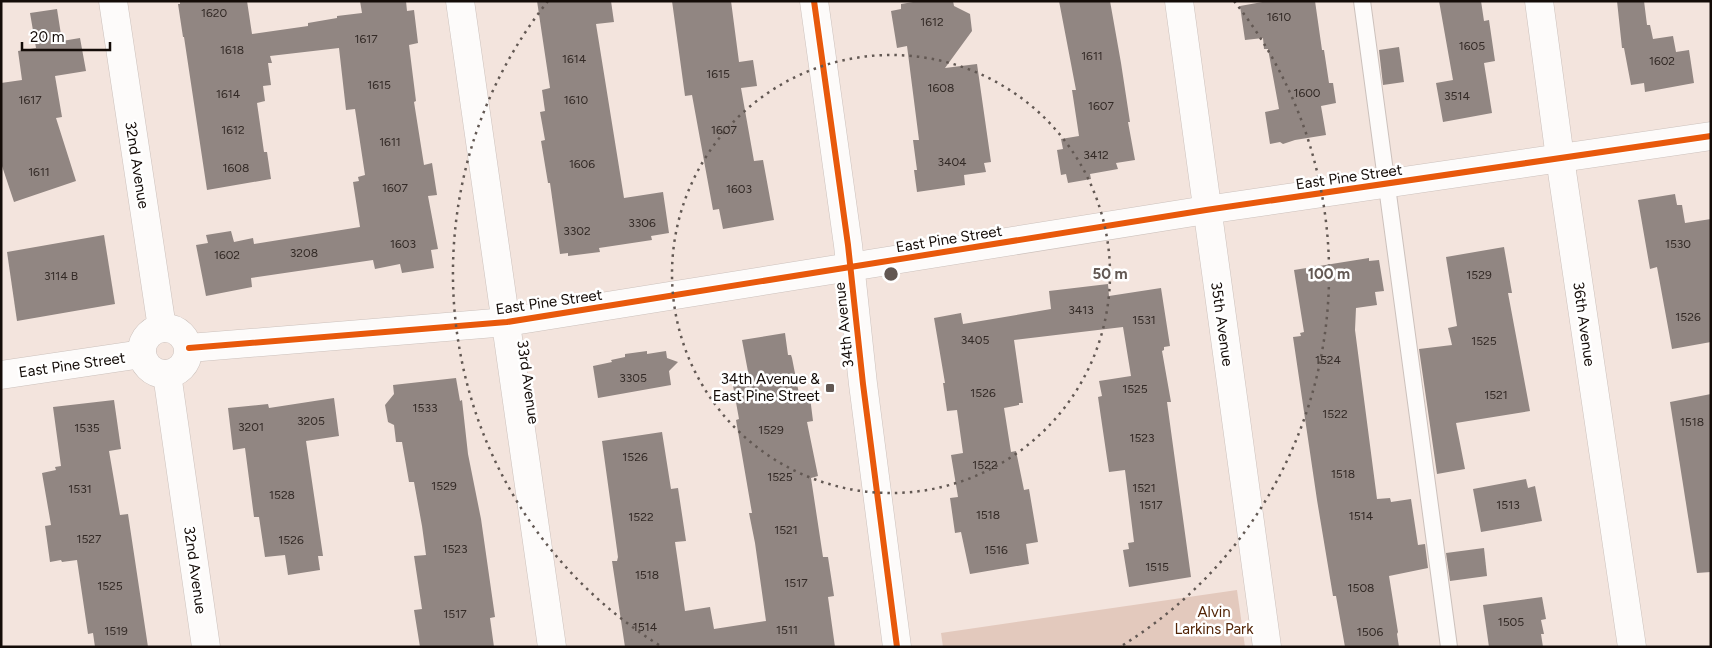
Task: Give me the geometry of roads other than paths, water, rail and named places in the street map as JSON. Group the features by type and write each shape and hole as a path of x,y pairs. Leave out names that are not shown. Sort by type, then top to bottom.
{"street":[{"name":"32nd Avenue","path":"113,1 162,328"},
{"name":"33rd Avenue","path":"460,1 552,647"},
{"name":"34th Avenue","path":"814,1 851,268 863,384 898,647"},
{"name":"35th Avenue","path":"1178,1 1267,647"},
{"name":"36th Avenue","path":"1539,1 1560,158 1632,647"},
{"name":"East Pine Street","path":"189,348 507,322 1206,210 1711,136"},
{"path":"162,328 180,332 189,348 184,366 177,371 167,374 154,372 143,360 143,344 146,337 162,328"},
{"name":"East Pine Street","path":"1,375 142,354"},
{"name":"32nd Avenue","path":"167,374 206,647"}],"lane":[{"path":"1362,1 1449,647"}],"place":[{"name":"34th Avenue & East Pine Street","path":"830,388"}],"park label":[{"name":"Alvin Larkins Park","path":"1214,620"}]}
